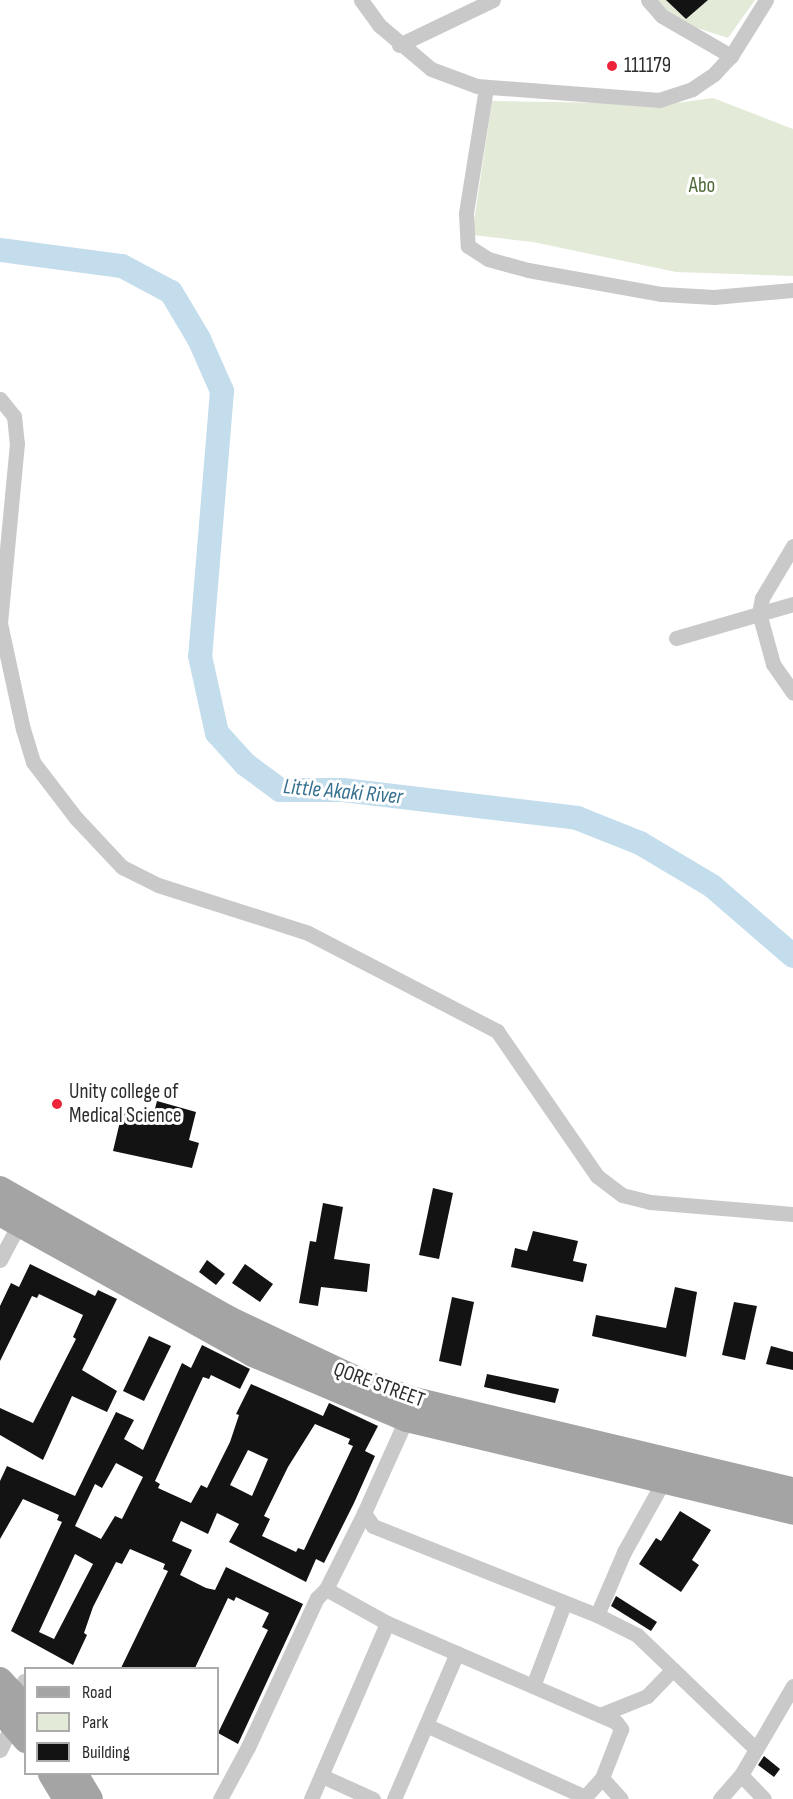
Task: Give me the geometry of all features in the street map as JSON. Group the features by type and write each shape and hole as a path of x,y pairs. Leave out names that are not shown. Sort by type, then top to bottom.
{"main road":[{"name":"QORE STREET","path":"0,1189 289,1350 411,1409 793,1490"},
{"name":"QORE STREET","path":"9,1218 253,1354 411,1409 664,1480 793,1512"},
{"path":"16,1720 17,1681"},
{"path":"52,1775 66,1799"},
{"path":"76,1775 90,1799"}],"street":[{"path":"361,0 399,45 431,69 486,88 660,100 692,89 731,56 766,0"},
{"path":"399,45 494,0"},
{"path":"648,0 662,16 731,56"},
{"path":"486,88 476,130 465,232 468,246 478,253 528,270 662,294 714,297 793,290"},
{"path":"0,399 14,416 17,443 0,623 23,729 33,762 76,818 122,867 158,885 308,933 497,1031 597,1176 622,1195 650,1202 793,1214"},
{"path":"793,546 762,598 759,613 773,664 793,693"},
{"path":"676,638 793,604"},
{"path":"0,1260 9,1218"},
{"path":"220,1799 223,1776 248,1747 317,1598 326,1589 364,1513 411,1409"},
{"path":"597,1615 624,1552 664,1480"},
{"path":"364,1513 373,1526 564,1604 597,1615 637,1635 755,1748"},
{"path":"326,1589 387,1623 616,1722 621,1729 602,1779 584,1798 428,1726"},
{"path":"533,1686 564,1604"},
{"path":"311,1799 387,1623"},
{"path":"394,1799 428,1726 457,1653"},
{"path":"600,1715 647,1696 673,1669"},
{"path":"720,1799 741,1775 793,1686"},
{"path":"0,1750 16,1720"},
{"path":"741,1775 764,1799"},
{"path":"322,1776 373,1799"},
{"path":"602,1779 621,1799"}],"green space":[{"path":"654,0 755,0 728,38 682,23"},
{"name":"Abo","path":"713,98 793,129 793,276 676,272 533,242 472,235 492,101 669,104"}],"building":[{"path":"666,0 708,0 686,19"},
{"path":"157,1101 196,1112 189,1140 199,1143 192,1168 113,1151 122,1113 152,1120"},
{"path":"433,1188 453,1193 439,1259 419,1255"},
{"path":"323,1203 343,1207 334,1259 370,1264 367,1292 321,1287 318,1306 299,1303 310,1241 316,1242"},
{"path":"533,1231 578,1241 573,1261 587,1264 583,1282 511,1267 515,1248 527,1251"},
{"path":"207,1260 225,1274 216,1285 199,1272"},
{"path":"30,1264 95,1296 98,1290 117,1299 82,1370 117,1391 107,1412 72,1396 43,1460 0,1435 0,1408 33,1423 76,1339 73,1337 83,1315 39,1294 37,1298 32,1296 0,1361 0,1306 11,1283 19,1287"},
{"path":"245,1264 273,1284 260,1302 232,1283"},
{"path":"675,1287 697,1292 686,1357 592,1336 596,1315 666,1328"},
{"path":"452,1297 474,1302 461,1366 439,1361"},
{"path":"734,1302 757,1306 745,1360 722,1355"},
{"path":"149,1336 171,1346 144,1401 123,1391"},
{"path":"202,1345 250,1369 240,1389 211,1375 209,1379 203,1377 155,1481 160,1484 158,1488 191,1503 201,1485 207,1488 230,1442 239,1415 236,1414 251,1384 323,1416 329,1403 378,1426 365,1451 375,1456 354,1503 324,1563 316,1559 306,1582 229,1542 239,1524 217,1513 208,1534 181,1521 172,1541 192,1550 180,1575 206,1588 215,1590 226,1567 303,1604 238,1744 219,1734 219,1731 268,1630 262,1627 269,1613 236,1597 234,1601 228,1598 195,1667 121,1667 168,1571 163,1569 165,1564 130,1549 122,1564 116,1562 93,1607 84,1633 87,1635 73,1665 11,1631 62,1522 57,1520 59,1515 23,1499 0,1539 0,1481 7,1466 75,1496 116,1412 134,1420 124,1439 143,1450 182,1363 191,1368","holes":["315,1424 350,1439 348,1444 353,1446 304,1550 298,1548 296,1552 262,1536 270,1519 264,1516 288,1467","248,1450 268,1459 252,1496 230,1485","116,1463 143,1477 122,1519 115,1516 101,1539 75,1526 95,1484 102,1488","75,1554 93,1564 54,1639 39,1632"]},
{"path":"771,1346 793,1352 793,1370 766,1364"},
{"path":"487,1374 559,1389 555,1403 484,1387"},
{"path":"680,1511 711,1530 692,1560 699,1565 681,1592 639,1564 656,1538 661,1541"},
{"path":"616,1596 657,1622 651,1631 611,1606"},
{"path":"764,1756 780,1769 774,1777 758,1765"}],"waterway":[{"name":"Little Akaki River","path":"0,250 122,266 171,292 199,339 222,391 200,656 217,733 245,764 280,790 343,790 577,818 640,843 712,886 793,956"}],"place":[{"name":"111179","path":"612,66"},
{"name":"Unity college of Medical Science","path":"57,1104"}]}
